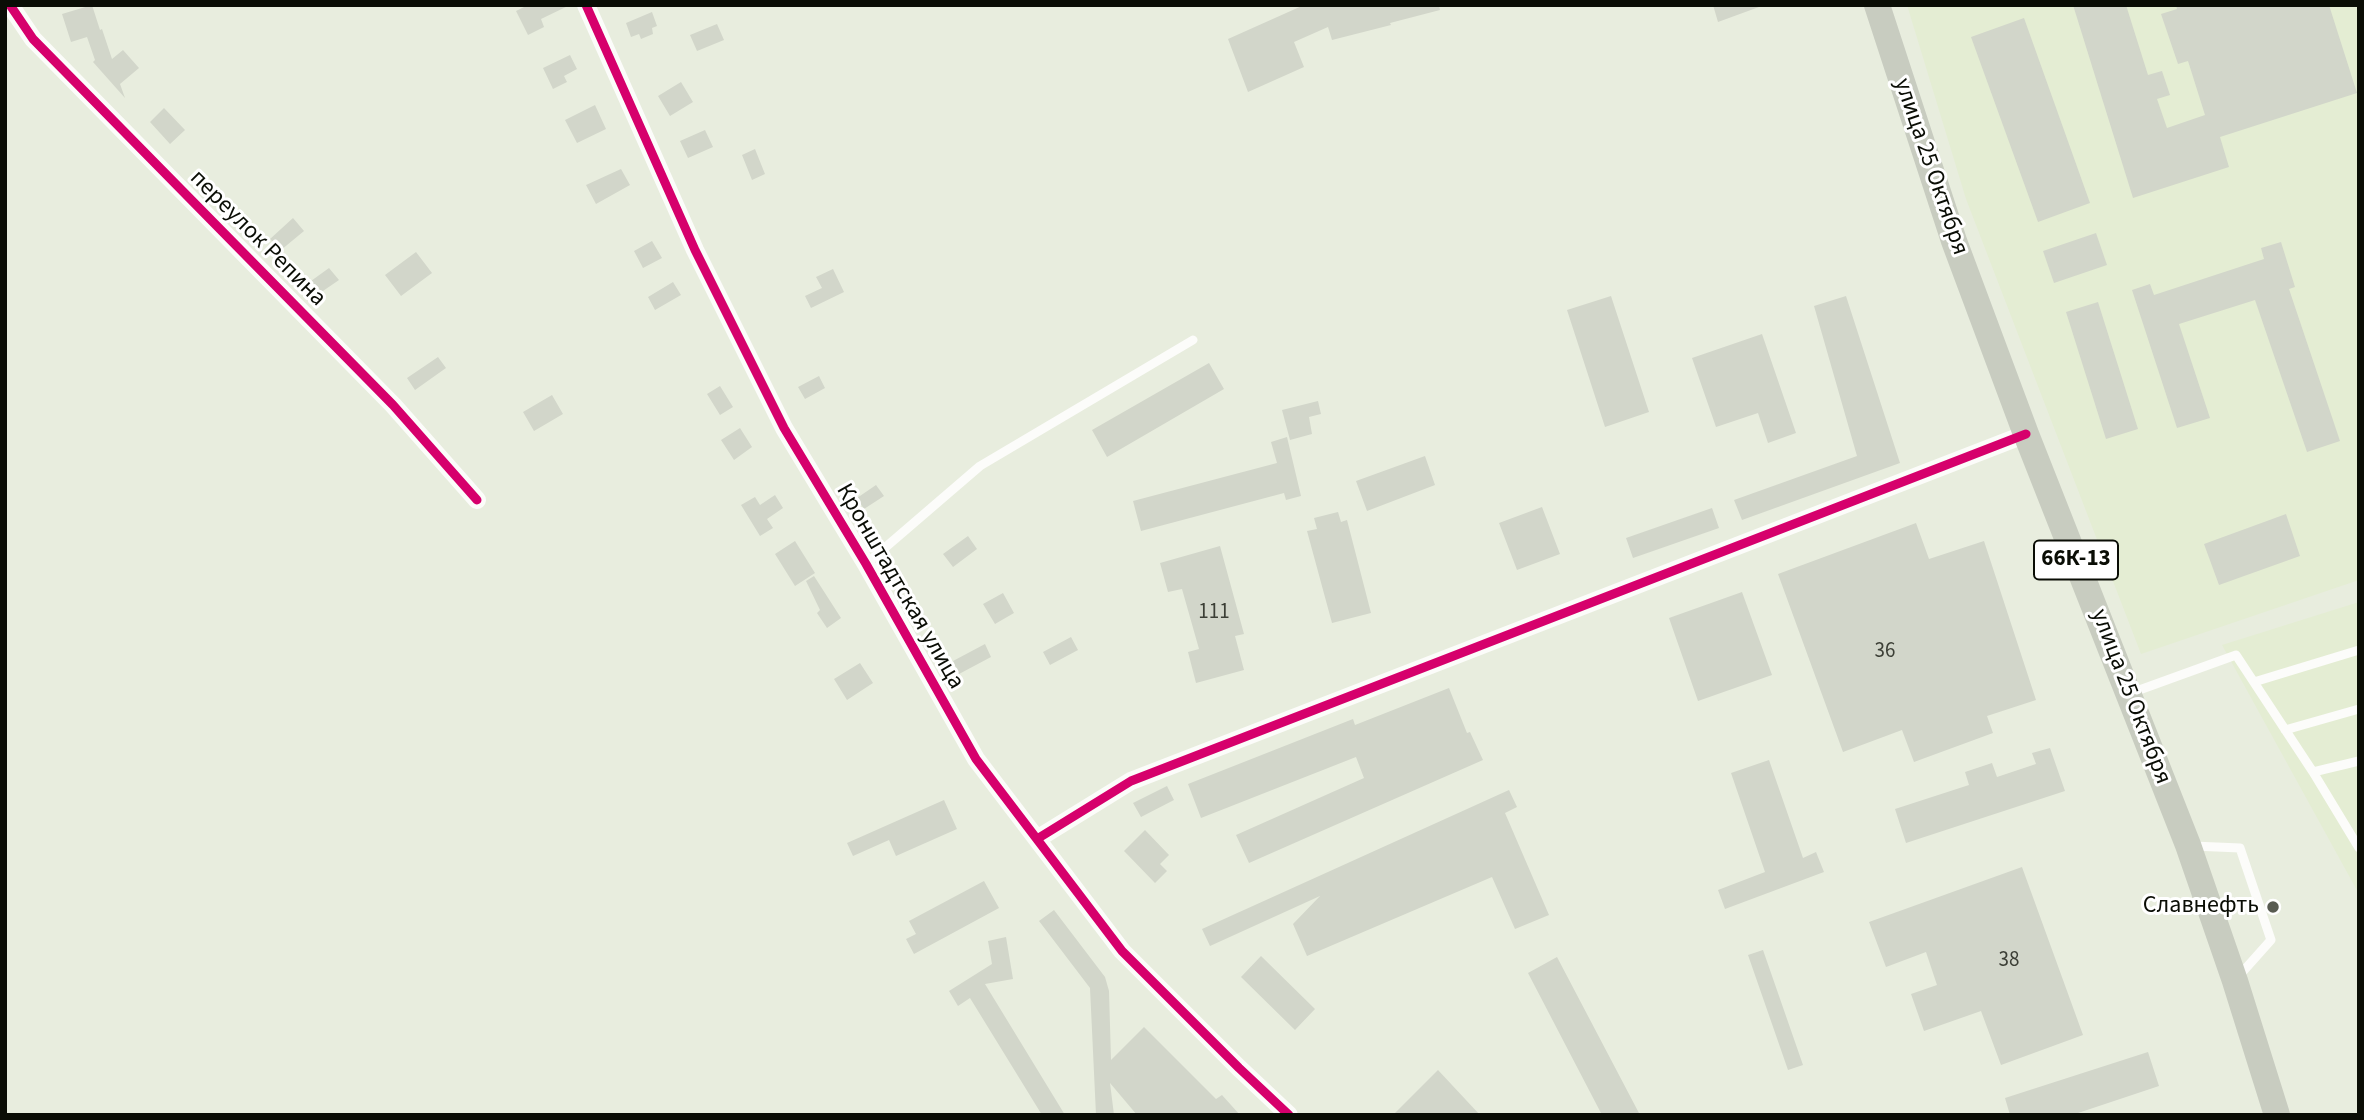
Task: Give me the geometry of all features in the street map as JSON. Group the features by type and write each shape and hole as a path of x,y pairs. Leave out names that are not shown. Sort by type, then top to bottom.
{"main road":[{"name":"улица 25 Октября","path":"1877,5 1954,241 2026,434 2188,845 2277,1115"}],"street":[{"name":"переулок Репина","path":"10,5 33,39 393,405 477,500"},
{"name":"Кронштадтская улица","path":"586,5 695,250 784,428 866,564 976,759 1122,951 1289,1115"},
{"path":"1037,839 1131,781 2026,434"}],"lane":[{"path":"866,564 980,466 1193,340"},
{"path":"2254,682 2359,650"},
{"path":"2129,694 2236,655 2356,837 2359,848"},
{"path":"2285,730 2359,709"},
{"path":"2313,772 2359,761"},
{"path":"2188,845 2239,848 2271,940 2235,981"}],"shaded area":[{"path":"1907,5 2359,5 2359,580 2141,654 1966,199"},
{"path":"2359,602 2359,894 2222,645"}],"building":[{"path":"92,5 112,59 123,50 139,68 120,84 125,98 93,62 95,60 87,37 71,42 62,14"},
{"path":"528,5 570,5 541,19 544,27 528,35 516,11"},
{"path":"1304,5 1439,5 1440,10 1332,40 1328,27 1294,42 1304,67 1248,92 1228,39"},
{"path":"1713,5 1758,5 1759,7 1718,22"},
{"path":"2073,5 2126,5 2148,75 2162,71 2170,95 2157,99 2167,128 2205,115 2188,61 2178,64 2161,14 2177,9 2176,5 2329,5 2357,93 2220,137 2229,167 2133,198"},
{"path":"652,12 657,26 652,28 653,34 641,39 639,34 631,37 626,23"},
{"path":"2024,18 2090,203 2038,222 1971,37"},
{"path":"717,24 724,40 697,51 690,35"},
{"path":"570,55 577,69 564,76 567,82 553,89 543,68"},
{"path":"681,82 693,102 670,116 658,96"},
{"path":"595,105 606,129 577,143 565,120"},
{"path":"164,108 185,130 170,144 150,122"},
{"path":"705,130 713,147 688,158 680,141"},
{"path":"755,149 765,174 752,180 742,155"},
{"path":"621,169 630,185 596,204 586,185"},
{"path":"293,218 304,231 281,250 270,239"},
{"path":"2096,233 2107,265 2054,283 2043,251"},
{"path":"652,241 662,258 643,268 634,251"},
{"path":"2281,242 2295,287 2289,289 2340,441 2307,452 2255,300 2179,324 2210,418 2177,428 2132,290 2150,284 2154,295 2264,259 2261,248"},
{"path":"416,252 432,273 401,296 385,275"},
{"path":"329,268 339,280 320,293 311,281"},
{"path":"833,269 844,292 811,308 805,296 822,288 816,277"},
{"path":"673,282 681,295 655,310 648,297"},
{"path":"1611,296 1649,412 1605,427 1567,310"},
{"path":"1846,296 1900,463 1742,520 1734,500 1857,456 1814,306"},
{"path":"2098,302 2138,429 2106,439 2066,312"},
{"path":"1762,334 1796,433 1768,443 1758,413 1716,427 1692,358"},
{"path":"438,357 446,368 415,390 407,378"},
{"path":"1209,363 1224,389 1107,457 1092,430"},
{"path":"819,376 825,388 805,399 798,387"},
{"path":"720,386 733,407 720,415 707,394"},
{"path":"552,395 563,414 534,431 523,412"},
{"path":"1318,401 1321,414 1309,417 1312,434 1290,440 1282,410"},
{"path":"740,428 752,447 734,460 721,440"},
{"path":"1287,437 1301,496 1286,500 1284,493 1141,531 1133,501 1277,463 1271,442"},
{"path":"1425,456 1435,485 1367,511 1356,481"},
{"path":"876,485 884,496 864,509 857,498"},
{"path":"775,495 783,508 767,519 773,528 760,536 741,505 755,497 760,505"},
{"path":"1542,507 1560,554 1517,570 1499,523"},
{"path":"1712,508 1719,528 1633,558 1626,538"},
{"path":"1338,512 1341,522 1347,520 1371,613 1332,623 1307,531 1317,529 1314,518"},
{"path":"2286,514 2300,556 2219,585 2204,544"},
{"path":"1916,523 1929,559 1984,541 2036,700 1987,716 1993,733 1914,762 1902,730 1843,752 1778,574"},
{"path":"968,536 977,549 953,567 943,554"},
{"path":"795,541 815,573 795,586 775,554"},
{"path":"1220,546 1244,634 1235,636 1244,670 1196,683 1188,652 1199,649 1182,589 1168,592 1160,563"},
{"path":"814,576 841,618 827,628 817,613 820,610 806,581"},
{"path":"1742,592 1772,675 1698,701 1669,618"},
{"path":"1003,593 1014,613 995,624 983,604"},
{"path":"1071,637 1078,650 1050,665 1043,652"},
{"path":"985,644 991,657 959,674 953,661"},
{"path":"860,663 873,683 847,700 834,679"},
{"path":"1449,688 1467,733 1470,732 1483,760 1249,863 1236,835 1364,778 1356,757 1201,818 1188,784 1353,719 1355,725"},
{"path":"2050,748 2065,791 1906,843 1895,809 1969,785 1965,772 1992,763 1997,777 2036,764 2032,753"},
{"path":"1769,760 1803,858 1816,852 1824,872 1725,909 1718,890 1765,872 1731,773"},
{"path":"1167,786 1174,800 1141,817 1133,803"},
{"path":"1509,790 1517,807 1505,813 1549,915 1515,929 1492,877 1307,956 1293,924 1320,896 1210,946 1202,929"},
{"path":"944,800 957,829 896,856 889,840 853,856 847,843"},
{"path":"1145,830 1169,855 1160,864 1167,871 1155,883 1124,851"},
{"path":"2022,867 2083,1035 2001,1065 1981,1011 1924,1031 1911,994 1937,985 1926,952 1886,967 1869,922"},
{"path":"984,881 999,908 914,954 906,939 916,934 909,921"},
{"path":"1054,910 1105,977 1109,991 1111,1060 1144,1027 1216,1099 1222,1095 1240,1115 1137,1115 1110,1083 1114,1115 1096,1115 1090,988 1039,921"},
{"path":"1006,937 1013,979 985,984 1065,1115 1042,1115 970,998 958,1006 949,991 992,964 988,941"},
{"path":"1763,950 1803,1065 1788,1070 1748,955"},
{"path":"1261,956 1315,1009 1295,1030 1241,977"},
{"path":"1557,957 1640,1115 1602,1115 1528,973"},
{"path":"2148,1052 2159,1086 2072,1115 2010,1115 2005,1098"},
{"path":"1438,1070 1480,1115 1393,1115"}],"cycle path":[{"path":"10,5 33,39 393,405 477,500"},
{"path":"586,5 695,250 784,428 866,564 976,759 1122,951 1289,1115"},
{"path":"1037,839 1131,781 2026,434"}],"place":[{"name":"Славнефть","path":"2273,907"}]}
